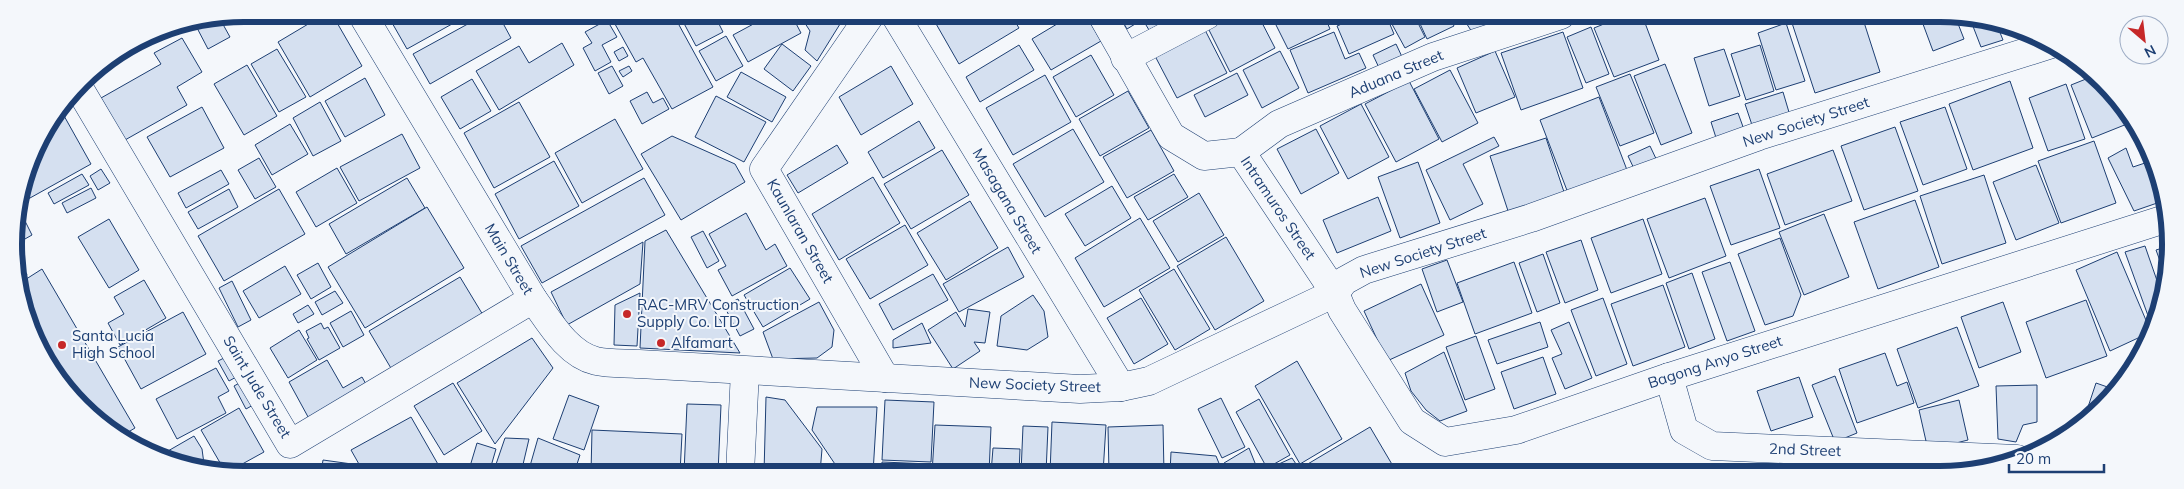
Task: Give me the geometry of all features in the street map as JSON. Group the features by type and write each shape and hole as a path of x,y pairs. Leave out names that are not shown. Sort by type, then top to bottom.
{"street":[{"name":"Main Street","path":"367,22 533,299 562,338 578,353 595,361 745,371"},
{"name":"Kaunlaran Street","path":"865,22 764,169 885,378"},
{"name":"Masagana Street","path":"900,22 1121,387"},
{"name":"Intramuros Street","path":"1106,22 1171,136 1204,156 1241,152 1335,293"},
{"path":"1125,58 1194,22"},
{"name":"Aduana Street","path":"1241,152 1279,124 1424,61 1539,22"},
{"name":"New Society Street","path":"745,371 1080,389 1121,387 1149,381 1335,293 1344,282 1364,270 1531,218 1759,136 2042,47"},
{"name":"Saint Jude Street","path":"82,94 290,444 533,299"},
{"name":"Bagong Anyo Street","path":"1335,293 1342,310 1412,421 1445,442 1516,430 1669,376 2160,220"},
{"path":"740,466 745,371"},
{"name":"2nd Street","path":"1669,376 1684,430 1712,446 2000,458"}],"building":[{"path":"312,22 337,22 362,66 310,97 278,42"},
{"path":"392,22 456,22 407,49"},
{"path":"471,22 502,22 511,38 430,84 413,54"},
{"path":"603,22 608,22 617,37 602,45 611,62 595,71 583,48 592,43 585,32"},
{"path":"614,22 677,22 713,87 672,109 643,58 636,62"},
{"path":"683,22 718,22 723,32 696,46"},
{"path":"757,22 795,22 801,33 748,62 733,35"},
{"path":"804,22 841,22 817,61 805,50 810,31"},
{"path":"935,22 1015,22 1019,28 959,64"},
{"path":"1060,22 1090,22 1101,41 1051,70 1032,39"},
{"path":"1123,22 1138,22 1127,29"},
{"path":"1144,22 1164,22 1149,30"},
{"path":"1220,22 1262,22 1275,48 1230,72 1208,28"},
{"path":"1274,22 1327,22 1330,29 1288,49"},
{"path":"1346,22 1389,22 1394,34 1349,54 1337,26"},
{"path":"1391,22 1418,22 1425,37 1405,48"},
{"path":"1419,22 1452,22 1454,26 1427,39"},
{"path":"1466,22 1495,22 1472,32"},
{"path":"1609,22 1645,22 1659,60 1614,77 1594,28"},
{"path":"1864,22 1880,72 1815,93 1792,23"},
{"path":"1922,22 1958,23 1964,39 1933,51"},
{"path":"1786,23 1805,81 1776,90 1758,33"},
{"path":"223,24 230,37 208,49 197,28"},
{"path":"1972,25 1999,31 2003,40 1981,47"},
{"path":"1591,27 1609,74 1586,83 1567,37"},
{"path":"1205,30 1227,73 1177,98 1155,56"},
{"path":"1334,32 1345,59 1359,53 1366,68 1308,93 1290,50"},
{"path":"1563,32 1583,88 1521,110 1501,53"},
{"path":"726,36 743,66 716,81 699,51"},
{"path":"182,38 202,72 177,87 187,105 125,140 101,98 161,64 154,53"},
{"path":"562,43 574,65 499,110 476,71 519,46 529,63"},
{"path":"782,44 811,66 793,91 764,69"},
{"path":"1396,44 1404,61 1381,72 1373,55"},
{"path":"1019,45 1034,70 980,102 966,77"},
{"path":"1760,45 1774,91 1746,100 1731,54"},
{"path":"623,47 628,56 619,61 614,52"},
{"path":"277,49 306,97 279,112 251,64"},
{"path":"1724,49 1740,96 1709,106 1694,58"},
{"path":"1280,51 1299,88 1262,108 1243,70"},
{"path":"1495,51 1515,97 1476,113 1457,68"},
{"path":"1091,55 1114,95 1076,117 1053,77"},
{"path":"1665,64 1692,133 1661,145 1634,76"},
{"path":"247,65 277,116 244,135 214,84"},
{"path":"612,66 623,86 609,94 598,73"},
{"path":"629,66 632,71 623,77 619,71"},
{"path":"891,66 913,104 861,135 839,97"},
{"path":"1450,70 1478,123 1442,142 1414,89"},
{"path":"741,72 786,97 772,122 727,97"},
{"path":"1237,73 1248,95 1205,117 1194,95"},
{"path":"1630,74 1654,133 1620,146 1596,87"},
{"path":"1045,75 1071,122 1013,155 986,108"},
{"path":"365,78 385,115 345,137 325,101"},
{"path":"472,79 491,111 460,129 441,97"},
{"path":"2087,79 2116,109 2126,124 2092,138 2071,85"},
{"path":"1409,81 1439,139 1396,162 1365,104"},
{"path":"2010,81 2033,148 1973,170 1949,104"},
{"path":"2066,84 2085,139 2048,151 2029,98"},
{"path":"1128,91 1149,128 1100,156 1079,119"},
{"path":"647,92 653,103 663,98 669,109 642,124 630,101"},
{"path":"1783,92 1791,119 1754,131 1745,104"},
{"path":"716,96 766,122 744,162 695,137"},
{"path":"1599,97 1627,170 1568,193 1540,120"},
{"path":"320,102 341,141 313,156 293,118"},
{"path":"519,102 550,157 494,188 464,133"},
{"path":"1361,104 1389,157 1348,179 1320,126"},
{"path":"202,107 224,148 170,177 147,137"},
{"path":"1945,107 1967,169 1923,185 1900,122"},
{"path":"1738,113 1746,135 1718,144 1711,122"},
{"path":"64,115 91,164 27,199 34,173 45,146"},
{"path":"615,119 643,169 582,203 555,153"},
{"path":"919,121 935,148 883,178 868,152"},
{"path":"290,124 308,154 272,175 255,145"},
{"path":"1895,127 1918,191 1864,210 1841,146"},
{"path":"1073,129 1104,182 1045,217 1013,164"},
{"path":"1316,129 1339,173 1301,194 1277,149"},
{"path":"1151,130 1174,171 1127,198 1103,157"},
{"path":"402,134 420,168 359,201 340,167"},
{"path":"672,136 735,164 745,182 681,220 641,154"},
{"path":"1494,137 1499,146 1463,164 1483,204 1450,220 1426,170"},
{"path":"1546,138 1567,201 1511,220 1490,156"},
{"path":"2094,141 2116,203 2061,223 2038,161"},
{"path":"837,145 848,163 798,193 787,175"},
{"path":"1650,146 1659,165 1637,175 1628,156"},
{"path":"2126,148 2133,167 2146,163 2157,203 2134,211 2108,158"},
{"path":"942,150 969,195 911,229 884,184"},
{"path":"1833,150 1852,201 1785,225 1767,174"},
{"path":"259,158 276,187 255,199 238,170"},
{"path":"554,161 579,206 519,239 495,194"},
{"path":"1418,162 1440,223 1400,238 1378,177"},
{"path":"2036,165 2059,223 2016,240 1993,182"},
{"path":"337,168 357,203 316,227 296,192"},
{"path":"101,169 110,183 98,190 90,176"},
{"path":"1759,169 1780,228 1731,245 1710,186"},
{"path":"221,170 229,184 186,208 178,193"},
{"path":"82,174 89,185 54,204 48,193"},
{"path":"1174,174 1188,197 1148,220 1134,197"},
{"path":"1984,175 2006,243 1942,264 1920,196"},
{"path":"873,177 900,223 839,260 812,214"},
{"path":"407,178 425,208 346,254 329,224"},
{"path":"644,178 665,215 542,283 521,246"},
{"path":"1112,186 1131,218 1085,246 1065,214"},
{"path":"91,188 96,198 67,213 62,203"},
{"path":"229,189 238,207 198,229 188,212"},
{"path":"279,189 305,234 224,281 198,236"},
{"path":"1199,193 1224,235 1178,262 1153,221"},
{"path":"1378,197 1391,231 1337,253 1323,220"},
{"path":"1705,198 1726,256 1669,278 1647,219"},
{"path":"1915,200 1939,267 1878,289 1854,222"},
{"path":"970,201 998,248 946,280 917,233"},
{"path":"427,207 464,268 365,328 328,267"},
{"path":"746,213 766,250 775,244 787,266 732,296 718,270 726,266 709,234"},
{"path":"1824,214 1849,277 1804,295 1779,232"},
{"path":"1140,218 1170,268 1104,307 1075,258"},
{"path":"24,219 32,235 22,240"},
{"path":"109,219 139,270 109,288 78,237"},
{"path":"1643,219 1662,274 1611,293 1591,238"},
{"path":"905,225 928,265 870,299 846,259"},
{"path":"666,230 740,353 640,348 645,241"},
{"path":"703,231 719,261 707,268 691,237"},
{"path":"1226,237 1264,301 1215,330 1177,266"},
{"path":"1780,238 1801,295 1793,316 1765,325 1738,254"},
{"path":"1581,240 1598,290 1565,303 1546,252"},
{"path":"643,242 640,284 567,325 551,292"},
{"path":"2145,246 2158,283 2149,319 2125,252"},
{"path":"1008,247 1024,277 959,312 943,284"},
{"path":"2162,248 2161,263 2156,250"},
{"path":"2117,252 2147,323 2142,336 2110,351 2076,270"},
{"path":"1543,254 1560,303 1537,312 1519,263"},
{"path":"1447,260 1463,302 1437,312 1422,269"},
{"path":"1514,262 1532,313 1475,334 1457,283"},
{"path":"1730,262 1755,331 1727,341 1702,272"},
{"path":"318,263 331,287 311,299 297,275"},
{"path":"285,266 301,294 259,318 243,291"},
{"path":"790,268 810,299 763,327 744,295"},
{"name":"Santa Lucia High School","path":"42,269 135,428 127,433 109,421 68,380 52,356 39,329 25,280"},
{"path":"1174,269 1210,329 1175,350 1139,290"},
{"path":"1692,273 1715,339 1689,349 1666,283"},
{"path":"933,274 948,300 893,330 879,304"},
{"path":"460,277 486,320 395,375 369,331"},
{"path":"144,280 166,318 120,345 108,323 124,314 114,297"},
{"path":"232,281 251,320 238,327 219,288"},
{"path":"1421,284 1444,335 1387,361 1364,311"},
{"path":"1663,285 1685,347 1633,366 1611,304"},
{"path":"335,291 343,303 322,315 315,302"},
{"name":"RAC-MRV Construction Supply Co. LTD","path":"640,293 637,346 614,345 615,305"},
{"path":"1033,295 1044,311 1048,337 1027,350 997,346 1001,316"},
{"path":"1141,298 1168,344 1134,364 1107,318"},
{"path":"1603,298 1627,364 1596,376 1571,310"},
{"path":"738,299 754,329 740,336 724,306"},
{"path":"2086,300 2107,356 2046,378 2026,322"},
{"path":"819,302 834,330 832,347 817,358 773,359 763,332"},
{"path":"2003,302 2021,352 1979,368 1961,317"},
{"path":"308,305 314,314 298,323 293,314"},
{"path":"968,309 990,312 985,343 974,342 980,351 953,369 928,330 956,312 965,327"},
{"path":"351,311 364,335 343,347 330,323"},
{"path":"183,312 206,354 141,389 118,347"},
{"path":"1540,322 1548,347 1497,364 1488,340"},
{"path":"1569,322 1592,378 1565,389 1552,358 1562,354 1551,330"},
{"path":"321,323 324,329 328,327 340,348 319,360 307,339 309,338 306,331"},
{"path":"922,323 931,343 893,348 893,340"},
{"path":"1957,327 1979,386 1918,408 1897,349"},
{"path":"299,330 317,360 288,378 270,348"},
{"path":"1476,336 1495,389 1465,400 1446,347"},
{"path":"532,338 553,368 495,444 457,383"},
{"path":"1444,352 1467,411 1440,421 1426,410 1411,391 1405,373"},
{"path":"1885,353 1897,386 1907,382 1914,403 1857,423 1839,369"},
{"path":"228,356 238,376 229,381 218,361"},
{"path":"1543,357 1556,394 1514,409 1501,372"},
{"path":"327,360 343,388 362,377 371,393 313,426 289,382"},
{"path":"1297,361 1342,439 1300,464 1255,386"},
{"path":"216,368 229,391 218,397 226,413 177,439 156,399"},
{"path":"1835,376 1857,433 1835,442 1812,385"},
{"path":"1799,377 1813,417 1771,431 1757,391"},
{"path":"243,381 255,404 246,409 234,386"},
{"path":"453,383 482,431 444,455 414,406"},
{"path":"2096,383 2109,388 2106,391 2087,410"},
{"path":"2037,385 2037,422 2023,425 2016,442 1998,439 1996,386"},
{"path":"569,395 599,406 584,450 553,439"},
{"path":"766,397 785,400 822,449 821,466 764,466"},
{"path":"1221,398 1245,447 1222,458 1198,409"},
{"path":"1259,399 1290,455 1271,466 1266,466 1236,412"},
{"path":"885,400 934,402 931,462 882,460"},
{"path":"1959,400 1968,440 1928,450 1919,410"},
{"path":"687,404 721,405 718,466 684,466"},
{"path":"817,407 877,407 873,466 836,466 812,430"},
{"path":"239,408 264,452 239,466 222,465 201,430"},
{"path":"411,417 439,466 360,466 351,450"},
{"path":"1052,422 1106,425 1103,466 1050,466"},
{"path":"935,425 991,427 989,466 932,466"},
{"path":"1163,425 1164,466 1109,466 1108,427"},
{"path":"1023,426 1048,427 1046,466 1021,466"},
{"path":"1370,427 1393,466 1304,466"},
{"path":"592,430 682,434 680,466 591,466"},
{"path":"194,436 202,449 204,463 187,459 166,452"},
{"path":"505,438 529,439 523,466 495,466"},
{"path":"538,438 580,455 576,466 530,466"},
{"path":"477,443 496,449 491,466 470,466"},
{"path":"993,448 1020,449 1019,466 992,466"},
{"path":"1249,448 1256,466 1226,466 1224,463"},
{"path":"1171,452 1216,456 1220,466 1170,466"},
{"path":"1292,458 1297,466 1274,466"},
{"path":"323,460 359,465 359,466 322,466"},
{"path":"882,462 930,464 930,466 882,466"},
{"path":"1434,464 1459,466 1434,466"}],"place":[{"name":"RAC-MRV Construction Supply Co. LTD","path":"627,314"},
{"name":"Alfamart","path":"661,343"},
{"name":"Santa Lucia High School","path":"62,345"}]}
